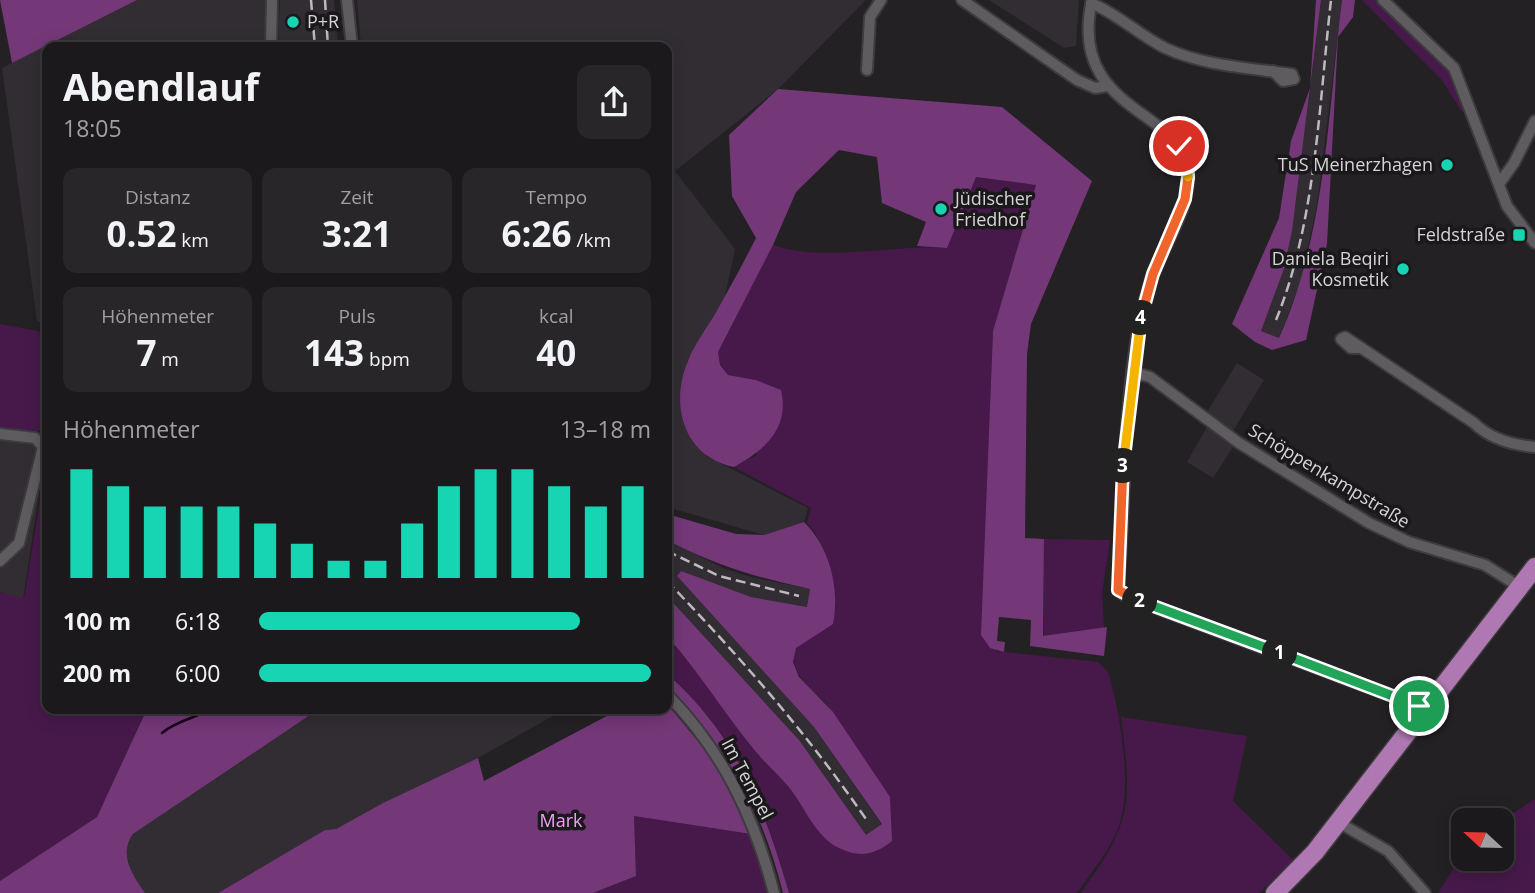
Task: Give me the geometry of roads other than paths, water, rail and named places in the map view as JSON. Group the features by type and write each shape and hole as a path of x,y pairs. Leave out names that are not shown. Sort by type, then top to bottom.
{"main road":[{"path":"1275,893 1315,852 1535,567"}],"street":[{"path":"271,42 272,0"},
{"path":"346,0 351,42"},
{"path":"867,70 870,17 881,0"},
{"path":"962,0 1077,80 1095,88 1108,86"},
{"path":"1383,0 1454,68 1513,218 1535,243"},
{"path":"1092,1 1090,46 1108,86 1179,146 1189,171 1185,199 1147,293 1132,372 1122,484 1118,590 1127,597 1426,709"},
{"path":"1092,1 1153,42 1183,55 1230,66 1273,71"},
{"path":"1499,184 1514,163 1535,121"},
{"path":"1361,348 1480,430 1502,440 1535,447"},
{"name":"Schöppenkampstraße","path":"1132,372 1150,377 1165,386 1239,443 1369,523 1409,542 1485,565 1520,587"},
{"path":"0,434 35,438 42,446"},
{"path":"0,561 19,543 42,451"},
{"name":"Im Tempel","path":"672,699 698,728 730,776 752,820 774,893"},
{"path":"1338,822 1388,851 1425,893"}],"waterway":[{"path":"162,733 173,725 200,714"}],"railway":[{"path":"311,0 315,42"},
{"path":"325,0 328,42"},
{"path":"1276,320 1300,243 1308,203 1331,0"},
{"path":"672,553 719,576 799,596"},
{"path":"672,586 772,697 868,822"}],"place":[{"name":"P+R","path":"293,22"},
{"name":"TuS Meinerzhagen","path":"1447,165"},
{"name":"Jüdischer Friedhof","path":"941,209"},
{"name":"Feldstraße","path":"1519,235"},
{"name":"Daniela Beqiri Kosmetik","path":"1403,269"}],"park label":[{"name":"Mark","path":"561,821"}]}
